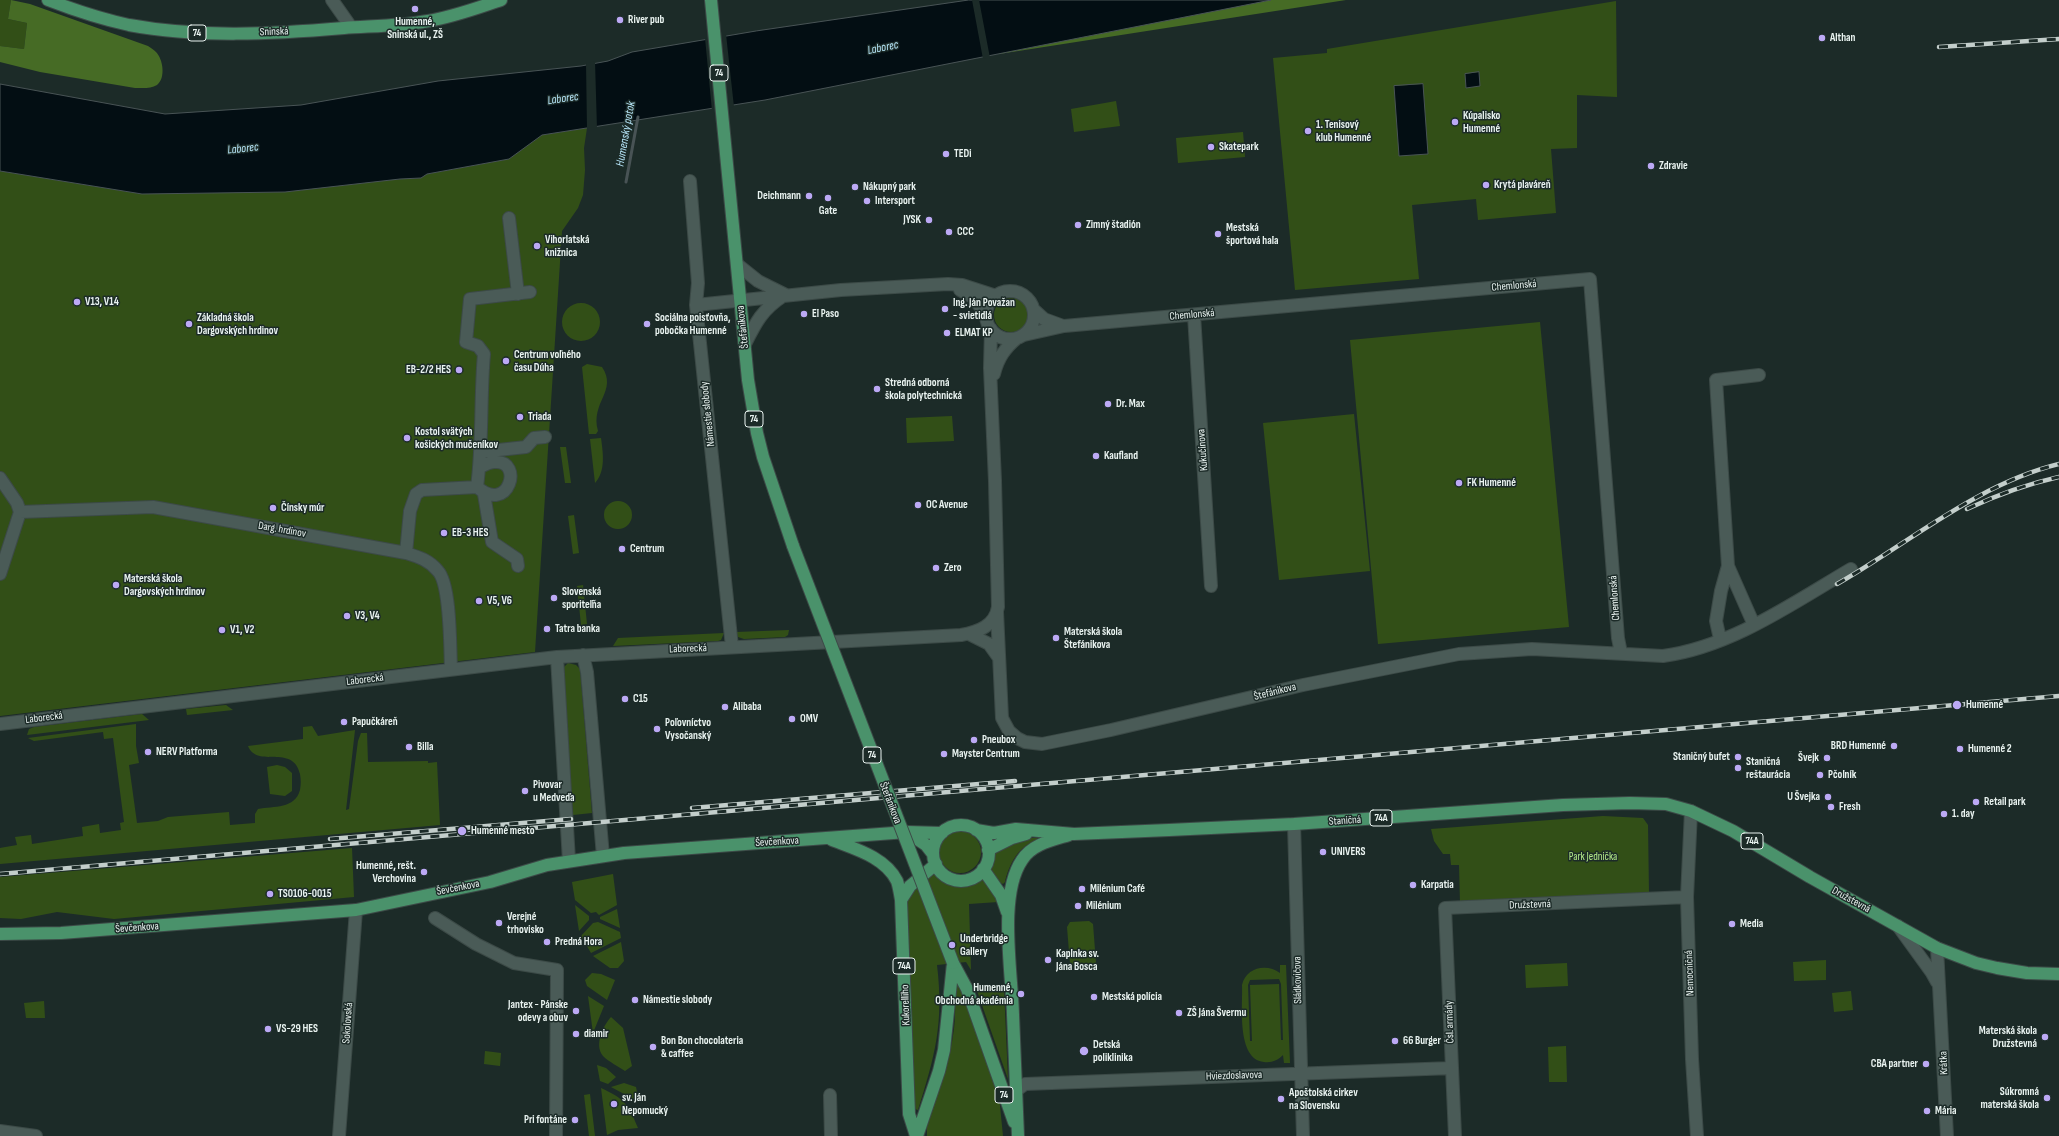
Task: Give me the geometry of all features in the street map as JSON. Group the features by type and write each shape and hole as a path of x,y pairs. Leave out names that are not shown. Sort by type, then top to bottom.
{"main road":[{"name":"Sninská","path":"48,0 114,22 177,31 266,33 428,21 454,16 501,0"},
{"name":"Štefánikova","path":"712,4 748,380 757,433 763,457 793,546 953,963"},
{"name":"Družstevná","path":"1651,803 1666,804 1691,810 1745,837 1810,878 1937,948 1976,963 1997,968 2027,973 2059,974"},
{"name":"Staničná","path":"1039,830 1074,834 1294,824 1563,805 1651,803"},
{"name":"74A","path":"942,833 949,828 961,825 976,830 994,833 1016,828 1039,830"},
{"path":"907,832 926,845 943,874 958,880 974,877 983,869 988,860 988,850 985,839 976,830"},
{"name":"74A","path":"988,850 1012,838 1039,830"},
{"name":"Ševčenkova","path":"2,933 69,933 356,910 490,882 546,865 603,856 668,849 829,839 907,832 942,833"},
{"path":"901,900 910,886 935,859 935,843 942,833"},
{"name":"74A","path":"1017,1135 1017,1090 1008,916 1013,877 1022,859 1028,852 1044,843 1074,834"},
{"name":"Kukorelliho","path":"829,839 870,854 886,868 896,881 901,900 909,1114 917,1136"},
{"name":"74A","path":"983,869 1001,895 1008,916"},
{"name":"74","path":"953,963 967,989 1017,1135"},
{"name":"74","path":"917,1136 937,1078 944,1050 953,963"}],"street":[{"path":"332,0 351,27"},
{"name":"Námestie slobody","path":"690,181 698,283 696,305 732,647"},
{"path":"509,218 518,294"},
{"path":"738,265 758,281 786,295"},
{"name":"Chemlonská","path":"1021,336 1064,326 1590,279 1618,638 1621,653"},
{"path":"696,305 786,295 948,284 962,285 996,296"},
{"path":"948,284 974,297 986,315 991,329 1003,338 1021,336 1033,324 1034,309 1030,302 1018,292 1010,291 996,296 988,307 986,315"},
{"path":"518,566 517,559 492,542 480,490 480,393 484,354 478,346 466,342 470,299 530,292"},
{"path":"745,344 762,313 768,306 786,295"},
{"name":"Chemlonská","path":"1034,309 1044,319 1064,326"},
{"name":"Kukučínova","path":"1194,315 1211,586"},
{"name":"Štefánikova","path":"991,329 990,368 992,381 997,612 1002,718 1017,738 1025,742 1042,744 1111,730 1303,685 1459,654 1532,649 1663,656 1678,654 1738,634 1851,569"},
{"name":"Štefánikova","path":"992,381 996,363 1004,348 1021,336"},
{"path":"1720,640 1716,621 1721,591 1728,566 1716,380 1759,375"},
{"path":"480,452 526,447 534,438 545,437"},
{"path":"406,553 410,511 416,494 422,490 480,490 499,495 507,489 511,480 508,467 496,461 480,467"},
{"path":"0,478 17,503 20,512 0,574"},
{"name":"Darg. hrdinov","path":"20,512 153,507 406,553 428,560 440,572 446,587 451,669"},
{"path":"1728,566 1754,625"},
{"path":"732,647 969,634 987,626 997,612"},
{"path":"969,634 989,644 999,658"},
{"name":"Laborecká","path":"0,724 557,657 732,647"},
{"path":"583,655 587,672 603,856"},
{"path":"557,657 569,861"},
{"name":"Nemocničná","path":"1691,810 1687,897 1692,1059 1697,1136"},
{"name":"Sládkovičova","path":"1294,824 1300,1074 1303,1136"},
{"name":"Družstevná","path":"1445,908 1687,897"},
{"name":"Čsl. armády","path":"1445,908 1455,1136"},
{"name":"Sokolovská","path":"338,1136 356,910"},
{"path":"435,918 476,944 514,963 557,970 556,1136"},
{"name":"Krátka","path":"1898,926 1932,973 1940,989"},
{"name":"Krátka","path":"1937,948 1947,1136"},
{"name":"Hviezdoslavova","path":"1017,1090 1025,1084 1452,1068"},
{"path":"830,1095 831,1136"},
{"path":"0,1131 36,1136"}],"green space":[{"path":"0,0 11,0 8,19 27,23 24,49 0,46"},
{"path":"11,0 30,4 148,46 156,52 162,64 162,78 160,82 152,87 135,88 40,72 0,62 0,46 24,49 27,23 8,19"},
{"path":"984,0 1346,0 999,54"},
{"name":"Kúpalisko Humenné","path":"1616,1 1617,97 1577,95 1577,148 1551,149 1556,213 1478,220 1476,199 1412,205 1419,279 1295,290 1273,58 1327,53 1327,49"},
{"path":"1116,101 1120,126 1074,132 1071,109"},
{"path":"587,128 584,148 585,170 583,195 578,208 562,231 535,652 0,716 0,171 142,194 421,178 427,174 509,159 542,135"},
{"name":"Skatepark","path":"1243,132 1245,157 1178,163 1176,138"},
{"path":"1014,298 1023,303 1027,308 1027,322 1023,327 1018,331 1008,332 1004,331 995,322 994,312 995,308 1004,299"},
{"path":"577,303 585,303 592,306 597,311 600,322 597,333 592,338 585,341 577,341 570,338 565,333 562,326 562,318 565,311 570,306"},
{"name":"FK Humenné","path":"1540,322 1569,627 1378,644 1350,340"},
{"path":"587,364 602,367 606,375 606,390 598,412 598,431 596,434 589,434 582,367"},
{"path":"1354,414 1370,571 1279,580 1263,423"},
{"path":"952,416 954,441 907,443 906,418"},
{"path":"601,438 603,462 601,473 595,483 590,439"},
{"path":"560,447 566,447 571,483 565,483"},
{"path":"618,501 628,505 632,515 628,525 618,529 608,525 604,515 608,505"},
{"path":"574,515 579,553 573,554 568,516"},
{"path":"583,585 587,624 581,625 577,586"},
{"path":"789,630 788,635 785,637 744,639 738,637 736,632"},
{"path":"724,633 721,640 718,641 613,646 618,638"},
{"path":"568,663 576,665 580,669 592,813 573,815 562,669"},
{"path":"226,705 233,710 187,715 186,709"},
{"path":"142,714 149,720 27,735 29,729 34,727"},
{"path":"136,724 136,746 139,763 129,765 137,823 158,821 168,817 229,812 230,825 255,823 255,814 258,809 283,806 294,801 300,790 301,778 296,765 290,760 259,756 253,753 248,746 303,739 303,727 312,726 318,736 355,730 346,810 349,809 358,741 361,733 367,733 368,762 437,762 440,825 0,864 0,848 17,845 15,837 31,835 32,844 83,836 82,827 99,824 100,833 121,830 120,823 124,822 113,738 104,739 103,732 34,741 28,738"},
{"path":"277,765 285,767 292,773 292,791 285,796 270,794 267,767"},
{"name":"Park Jednička","path":"1603,816 1643,818 1648,825 1649,894 1460,903 1459,865 1451,865 1450,854 1443,854 1434,841 1431,829"},
{"path":"956,831 964,831 972,834 978,840 981,852 978,864 972,870 964,873 956,873 948,870 942,864 939,856 939,848 942,840 948,834"},
{"path":"1028,838 1037,838 1037,842 1031,843 1020,851 1012,863 1005,882 1003,884 999,882 991,873 988,866 990,860 994,854 1000,850 1015,842"},
{"path":"352,848 354,897 114,919 57,912 21,919 0,918 0,877"},
{"path":"935,872 945,880 957,883 969,882 981,876 990,886 998,902 969,904 971,970 966,962 937,965 939,986 939,1022 933,1056 918,1110 915,1109 907,900 914,888"},
{"path":"613,874 617,905 599,915 596,912 591,913 575,900 572,882"},
{"path":"575,905 589,916 589,920 579,931"},
{"path":"617,909 620,928 600,919 600,917"},
{"path":"1089,921 1093,924 1096,963 1092,967 1074,968 1070,964 1067,927 1070,922"},
{"path":"598,922 620,932 621,938 591,953 581,936 593,923"},
{"path":"621,942 624,961 618,968 610,968 593,956"},
{"path":"1826,960 1826,980 1794,981 1793,962"},
{"path":"1567,963 1568,986 1526,988 1525,965"},
{"path":"1280,965 1286,965 1290,1063 1284,1063 1283,1055 1272,1062 1264,1062 1255,1059 1249,1052 1245,1042 1243,1030 1242,985 1244,979 1248,974 1258,968 1269,968 1280,973","holes":["1279,979 1281,984 1283,1040 1281,1040 1279,984 1250,985 1252,1041 1250,1041 1248,985 1250,980"]},
{"path":"592,973 601,974 615,980 607,1000 587,986 585,980"},
{"path":"957,978 999,1096 1003,1136 927,1136 927,1127 950,1054 955,1016 955,979"},
{"path":"976,988 1004,989 1008,1079"},
{"path":"1851,991 1853,1010 1834,1012 1832,993"},
{"path":"588,996 604,1006 593,1033"},
{"path":"44,1001 45,1018 26,1018 24,1003"},
{"path":"611,1017 623,1028 632,1066 625,1071 605,1058 600,1052 599,1041 605,1025"},
{"path":"1566,1046 1567,1082 1549,1082 1548,1047"},
{"path":"485,1051 501,1053 500,1066 484,1064"},
{"path":"597,1065 606,1068 616,1077 608,1084 600,1081"},
{"path":"624,1083 636,1087 639,1102 611,1087"},
{"path":"601,1088 621,1099 625,1103 638,1128 618,1130 607,1135"},
{"path":"590,1094 595,1136 589,1136 584,1095"}],"water":[{"name":"Laborec","path":"969,0 1271,0 765,100 542,135 509,159 427,174 421,178 285,192 142,194 0,171 0,84 165,114 301,105 438,81 581,66 608,61 632,52 756,31"},
{"path":"1479,72 1480,86 1466,88 1465,74"},
{"path":"1423,84 1428,154 1399,156 1394,86"}],"pier":[{"path":"972,0 979,0 990,58 983,59"},
{"path":"726,34 734,107 712,111 705,38"},
{"path":"595,61 597,129 587,130 586,63"}],"waterway":[{"name":"Humenský potok","path":"626,182 638,117"}],"railway":[{"path":"1939,47 2059,39"},
{"path":"1837,584 1944,516 1972,500 2000,485 2029,473 2059,464"},
{"path":"1967,509 2012,490 2059,477"},
{"path":"0,874 2059,696"},
{"path":"692,808 1015,781"},
{"path":"330,839 571,819"}],"place":[{"name":"Humenné, Sninská ul., ZŠ","path":"415,9"},
{"name":"River pub","path":"620,20"},
{"name":"Althan","path":"1822,38"},
{"name":"Kúpalisko Humenné","path":"1455,122"},
{"name":"1. Tenisový klub Humenné","path":"1308,131"},
{"name":"Skatepark","path":"1211,147"},
{"name":"TEDi","path":"946,154"},
{"name":"Zdravie","path":"1651,166"},
{"name":"Krytá plaváreň","path":"1486,185"},
{"name":"Nákupný park","path":"855,187"},
{"name":"Deichmann","path":"809,196"},
{"name":"Gate","path":"828,198"},
{"name":"Intersport","path":"867,201"},
{"name":"JYSK","path":"929,220"},
{"name":"Zimný štadión","path":"1078,225"},
{"name":"CCC","path":"949,232"},
{"name":"Mestská športová hala","path":"1218,234"},
{"name":"Vihorlatská knižnica","path":"537,246"},
{"name":"V13, V14","path":"77,302"},
{"name":"Ing. Ján Považan - svietidlá","path":"945,309"},
{"name":"El Paso","path":"804,314"},
{"name":"Základná škola Dargovských hrdinov","path":"189,324"},
{"name":"Sociálna poisťovňa, pobočka Humenné","path":"647,324"},
{"name":"ELMAT KP","path":"947,333"},
{"name":"Centrum voľného času Dúha","path":"506,361"},
{"name":"EB-2/2 HES","path":"459,370"},
{"name":"Stredná odborná škola polytechnická","path":"877,389"},
{"name":"Dr. Max","path":"1108,404"},
{"name":"Triada","path":"520,417"},
{"name":"Kostol svätých košických mučeníkov","path":"407,438"},
{"name":"Kaufland","path":"1096,456"},
{"name":"FK Humenné","path":"1459,483"},
{"name":"OC Avenue","path":"918,505"},
{"name":"Čínsky múr","path":"273,508"},
{"name":"EB-3 HES","path":"444,533"},
{"name":"Centrum","path":"622,549"},
{"name":"Zero","path":"936,568"},
{"name":"Materská škola Dargovských hrdinov","path":"116,585"},
{"name":"Slovenská sporiteľňa","path":"554,598"},
{"name":"V5, V6","path":"479,601"},
{"name":"V3, V4","path":"347,616"},
{"name":"Tatra banka","path":"547,629"},
{"name":"V1, V2","path":"222,630"},
{"name":"Materská škola Štefánikova","path":"1056,638"},
{"name":"C15","path":"625,699"},
{"name":"Humenné","path":"1957,705"},
{"name":"Alibaba","path":"725,707"},
{"name":"OMV","path":"792,719"},
{"name":"Papučkáreň","path":"344,722"},
{"name":"Poľovníctvo Vysočanský","path":"657,729"},
{"name":"Pneubox","path":"974,740"},
{"name":"BRD Humenné","path":"1894,746"},
{"name":"Billa","path":"409,747"},
{"name":"Humenné 2","path":"1960,749"},
{"name":"NERV Platforma","path":"148,752"},
{"name":"Mayster Centrum","path":"944,754"},
{"name":"Staničný bufet","path":"1738,757"},
{"name":"Švejk","path":"1827,758"},
{"name":"Staničná reštaurácia","path":"1738,768"},
{"name":"Pčolník","path":"1820,775"},
{"name":"Pivovar u Medveďa","path":"525,791"},
{"name":"U Švejka","path":"1828,797"},
{"name":"Retail park","path":"1976,802"},
{"name":"Fresh","path":"1831,807"},
{"name":"1. day","path":"1944,814"},
{"name":"Humenné mesto","path":"462,831"},
{"name":"UNIVERS","path":"1323,852"},
{"name":"Humenné, rešt. Verchovina","path":"424,872"},
{"name":"Karpatia","path":"1413,885"},
{"name":"Milénium Café","path":"1082,889"},
{"name":"TS0106-0015","path":"270,894"},
{"name":"Milénium","path":"1078,906"},
{"name":"Verejné trhovisko","path":"499,923"},
{"name":"Media","path":"1732,924"},
{"name":"Predná Hora","path":"547,942"},
{"name":"Underbridge Gallery","path":"952,945"},
{"name":"Kaplnka sv. Jána Bosca","path":"1048,960"},
{"name":"Humenné, Obchodná akadémia","path":"1021,994"},
{"name":"Mestská polícia","path":"1094,997"},
{"name":"Námestie slobody","path":"635,1000"},
{"name":"Jantex - Pánske odevy a obuv","path":"576,1011"},
{"name":"ZŠ Jána Švermu","path":"1179,1013"},
{"name":"VS-29 HES","path":"268,1029"},
{"name":"diamir","path":"576,1034"},
{"name":"Materská škola Družstevná","path":"2045,1037"},
{"name":"66 Burger","path":"1395,1041"},
{"name":"Bon Bon chocolateria & caffee","path":"653,1047"},
{"name":"Detská poliklinika","path":"1084,1051"},
{"name":"CBA partner","path":"1926,1064"},
{"name":"Súkromná materská škola","path":"2047,1098"},
{"name":"Apoštolská cirkev na Slovensku","path":"1281,1099"},
{"name":"sv. Ján Nepomucký","path":"614,1104"},
{"name":"Mária","path":"1927,1111"},
{"name":"Pri fontáne","path":"575,1120"}]}
